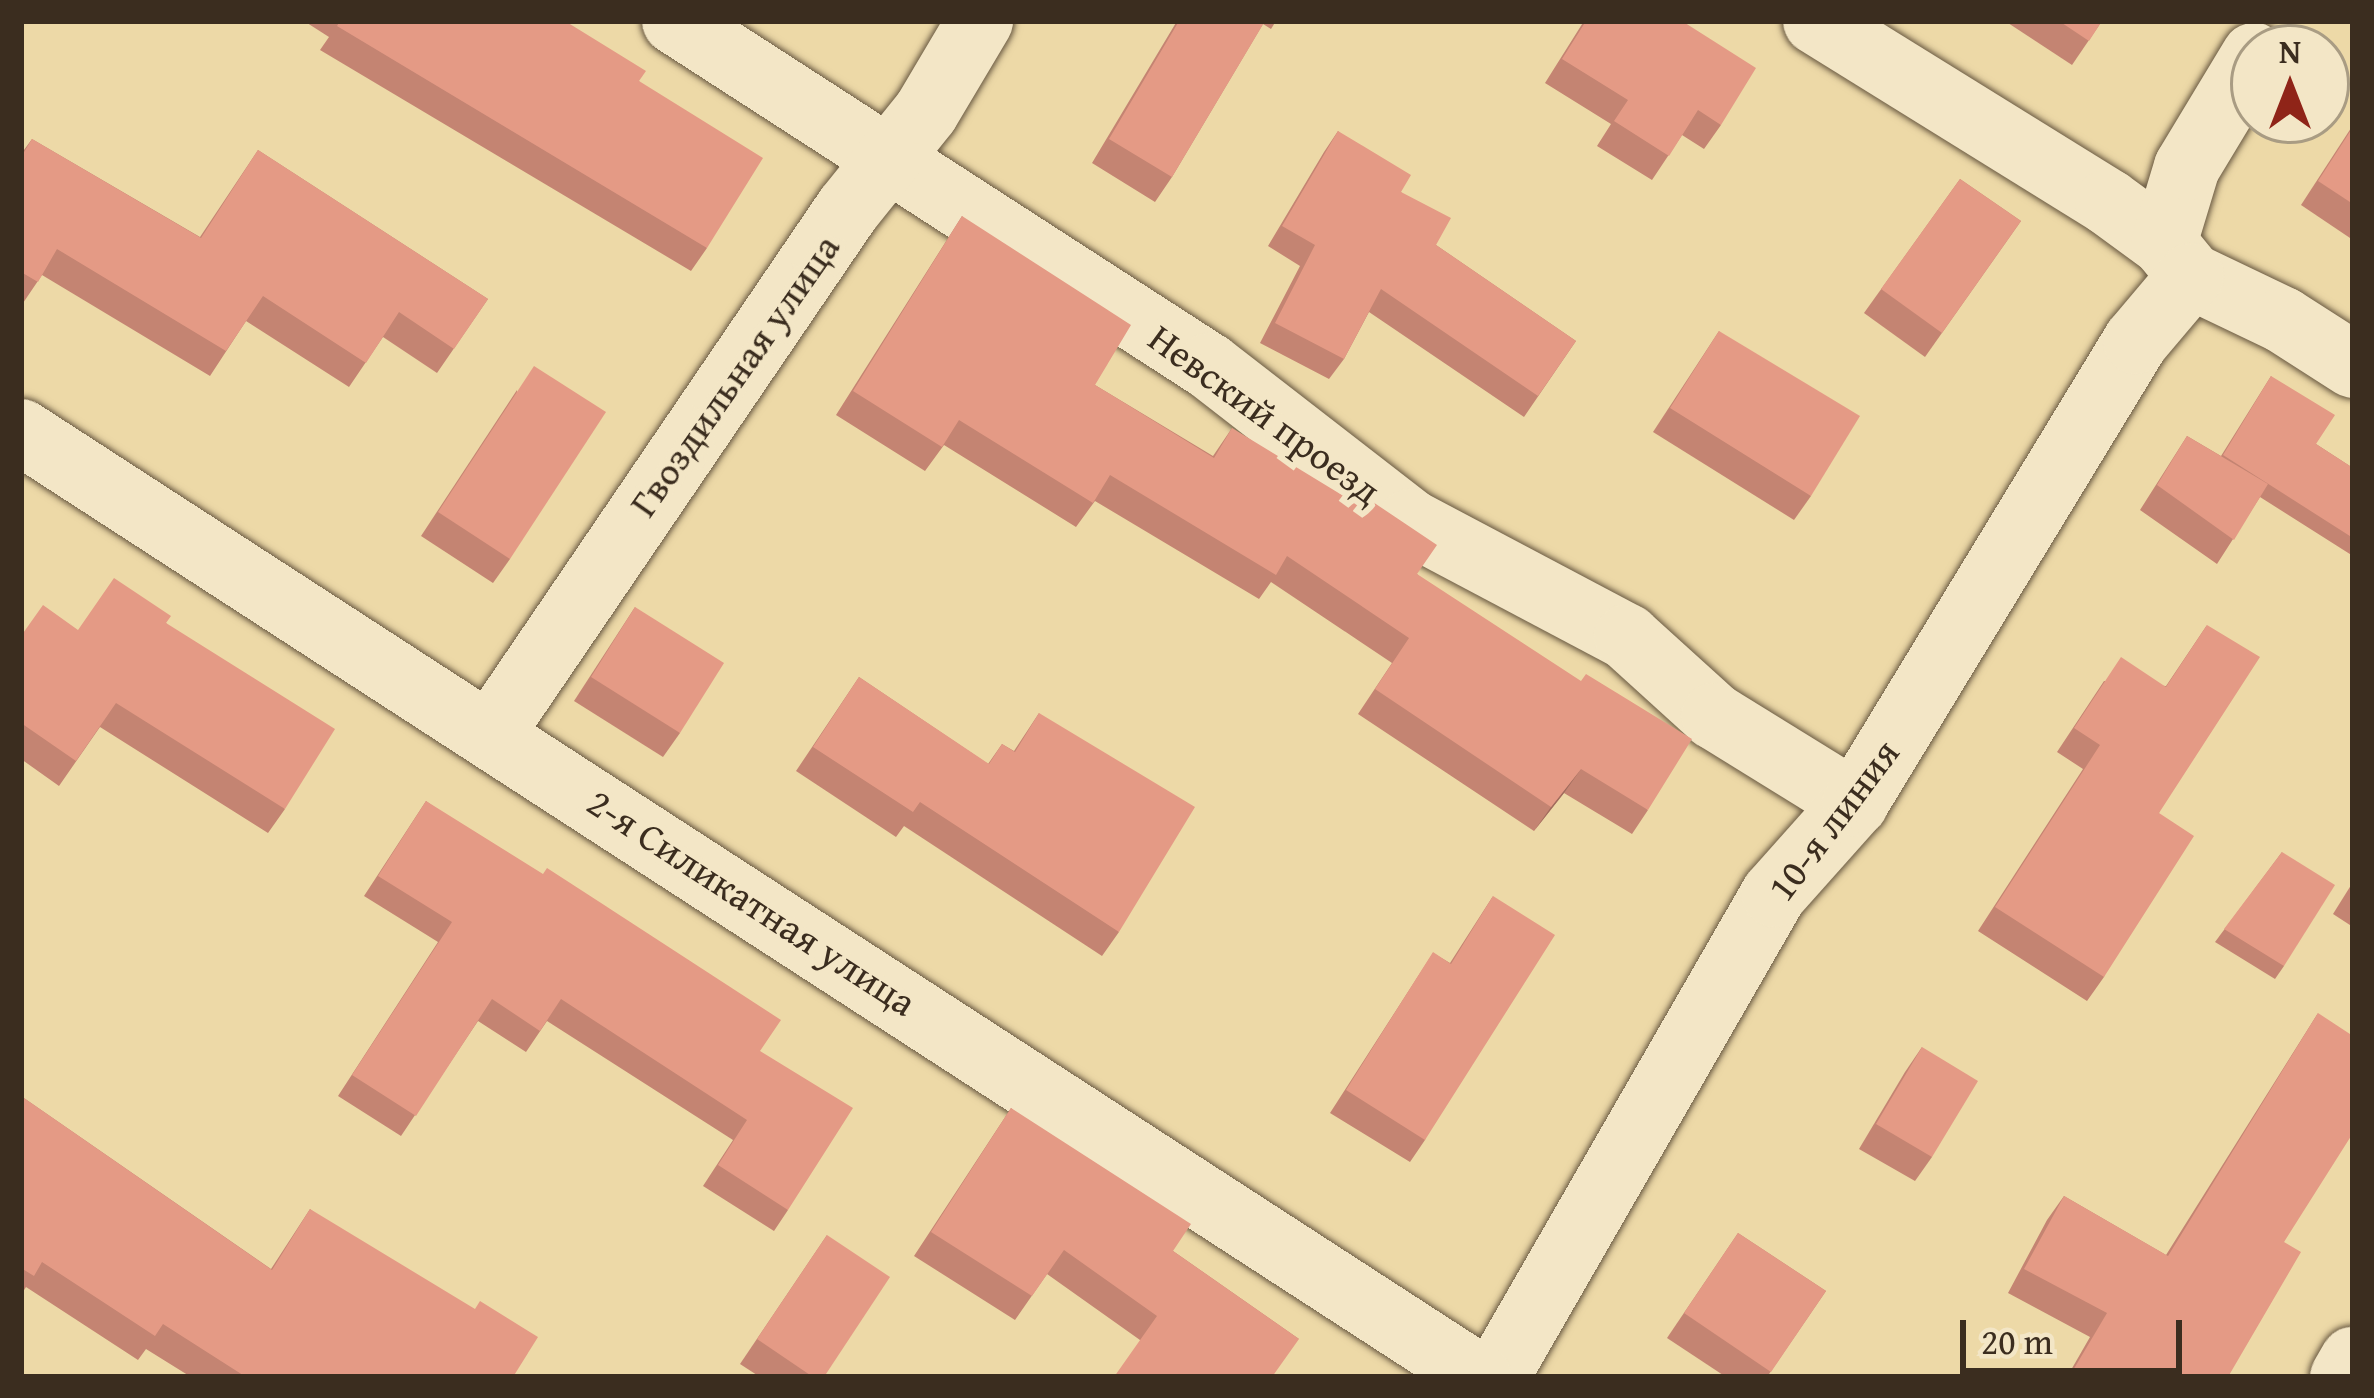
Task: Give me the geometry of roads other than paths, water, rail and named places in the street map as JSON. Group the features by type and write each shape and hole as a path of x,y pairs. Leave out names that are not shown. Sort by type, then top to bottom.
{"street":[{"name":"Невский проезд","path":"675,21 1209,366 1410,522 1627,637 1714,716 1855,803"},
{"name":"Гвоздильная улица","path":"492,732 835,228 926,112 980,21"},
{"path":"1816,21 2108,202 2177,259 2353,365"},
{"name":"10-я линия","path":"1496,1377 1774,894 1855,803 2136,341 2177,259 2188,167 2230,96"},
{"name":"2-я Силикатная улица","path":"21,432 492,732 1479,1377"},
{"path":"2343,1377 2353,1360"}]}
